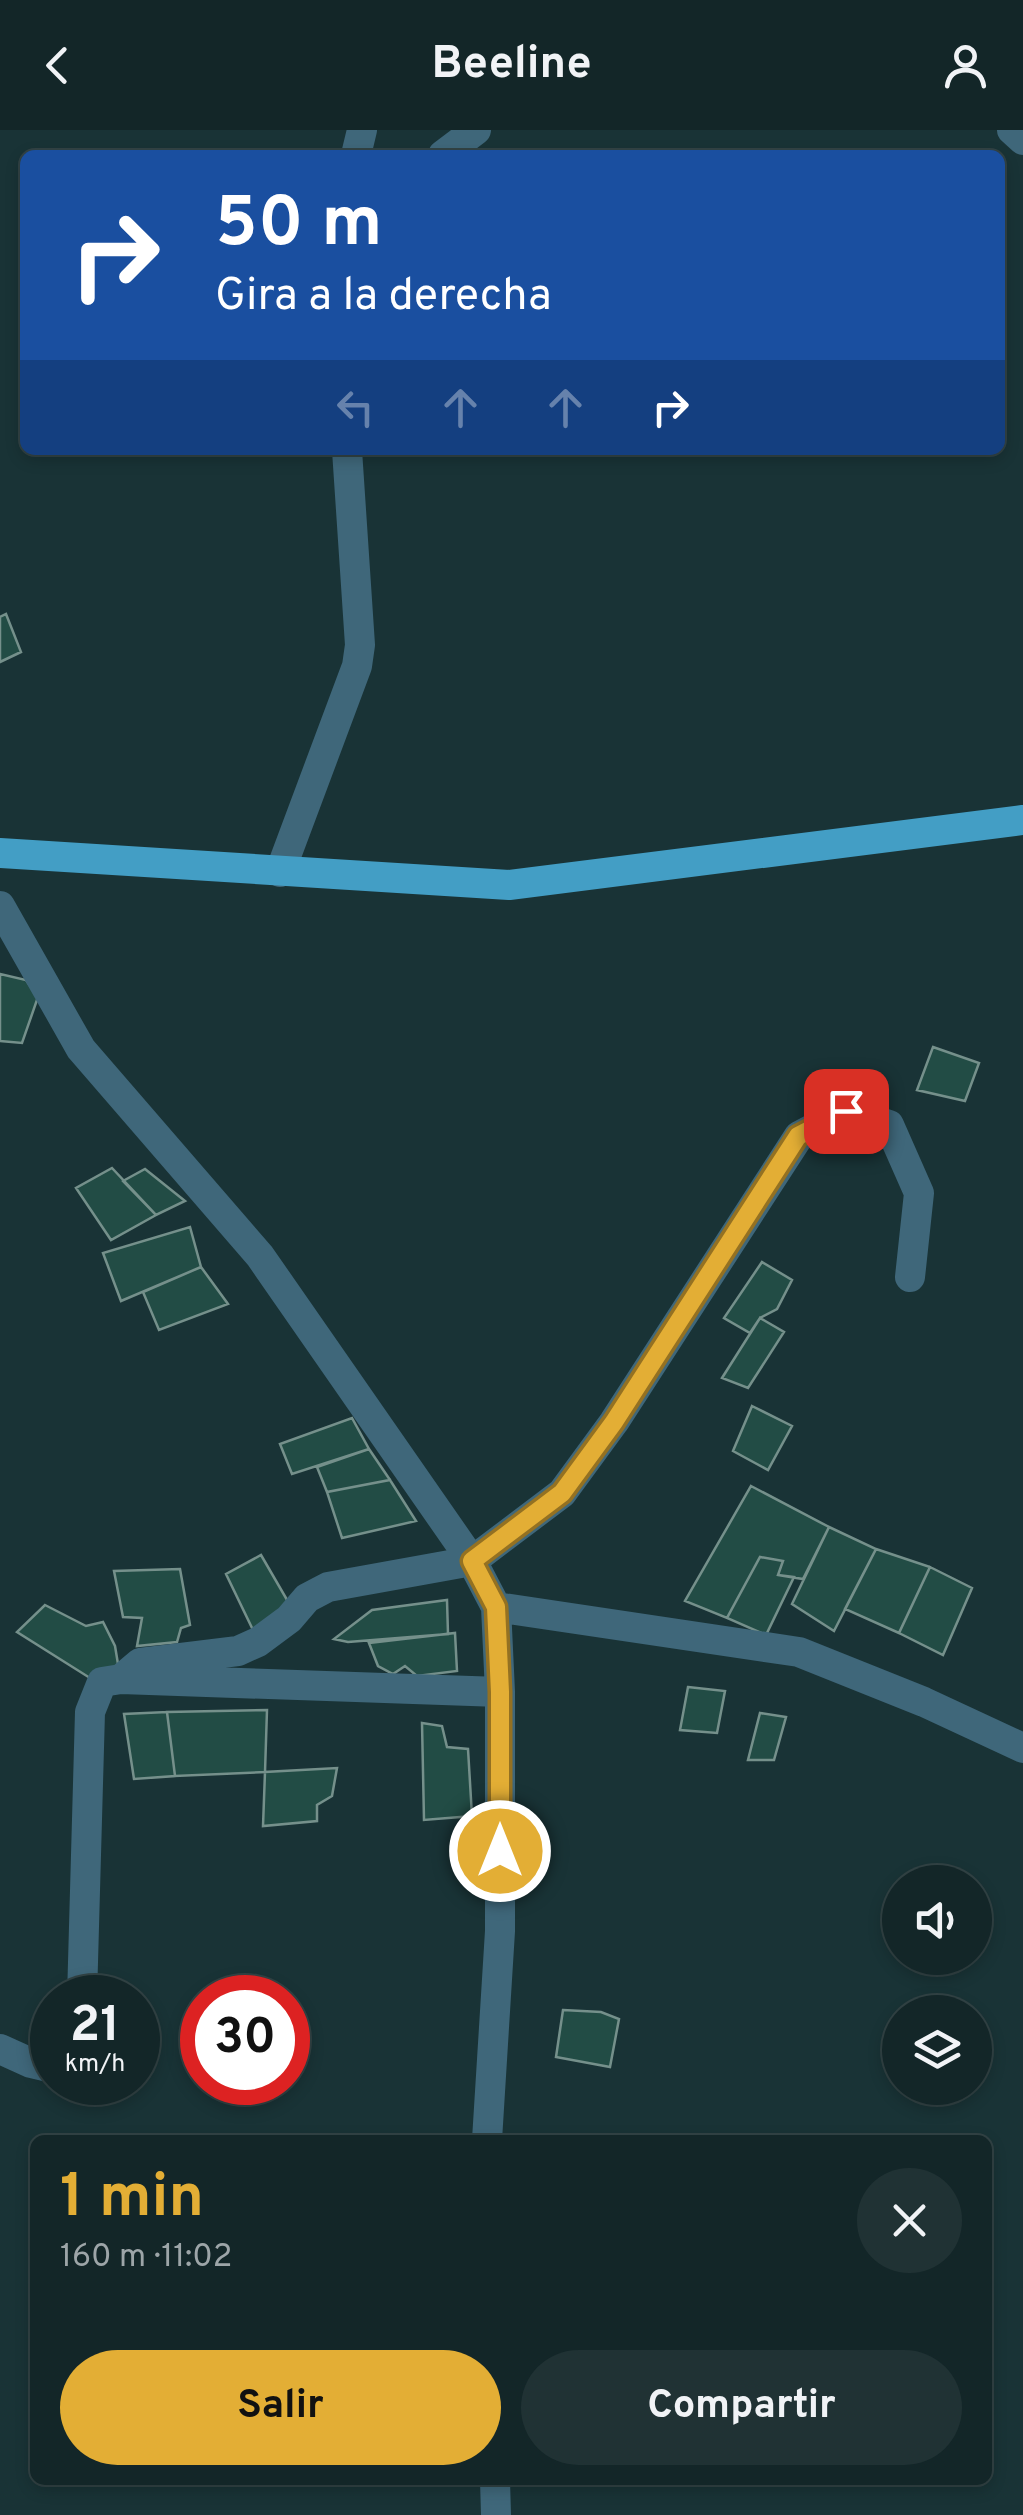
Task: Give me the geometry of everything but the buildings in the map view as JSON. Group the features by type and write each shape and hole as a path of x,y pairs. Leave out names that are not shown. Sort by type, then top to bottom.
{"main road":[{"path":"0,854 509,885 1023,820"}],"street":[{"path":"450,150 476,130"},
{"path":"1012,130 1023,140"},
{"path":"280,872 358,656 347,455"},
{"path":"0,906 81,1048 260,1256 472,1561 496,1607 500,1931 487,2135"},
{"path":"121,1679 140,1662 238,1651 258,1642 289,1619 307,1598 328,1587 472,1561 562,1493 614,1422 798,1136 846,1111 889,1126 920,1193 910,1278"},
{"path":"496,1607 799,1652 924,1702 1023,1748"},
{"path":"83,1975 90,1712 102,1682 121,1679 500,1692"},
{"path":"0,2049 30,2064"},
{"path":"495,2485 496,2515"}],"route":[{"path":"500,1851 496,1607 472,1561 562,1493 614,1422 798,1136 846,1111"}]}
